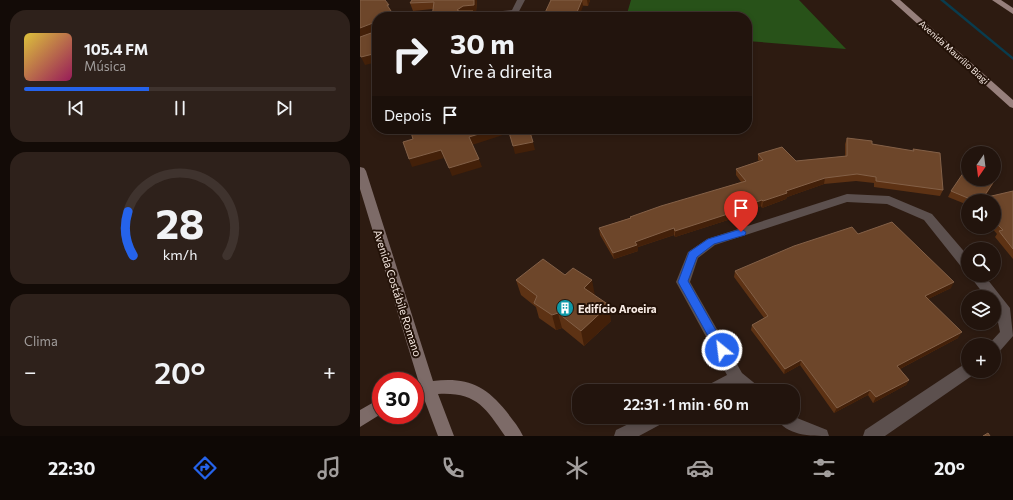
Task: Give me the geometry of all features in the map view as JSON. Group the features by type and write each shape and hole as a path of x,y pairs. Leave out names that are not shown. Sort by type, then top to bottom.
{"main road":[{"name":"Avenida Maurílio Biagi","path":"895,0 1013,105"},
{"path":"996,0 1013,12"},
{"name":"Avenida Costábile Romano","path":"360,171 417,372"},
{"path":"424,389 457,387 478,394 506,423 515,436"},
{"name":"Avenida Costábile Romano","path":"424,393 446,436"},
{"path":"360,419 372,411"}],"street":[{"path":"515,12 521,0"},
{"path":"744,384 737,378 683,282 693,255 711,242 847,198 889,200 928,217 961,257"},
{"path":"982,282 1003,308 1010,336 1001,342"},
{"path":"871,436 961,375"},
{"path":"725,384 737,378"},
{"path":"622,436 645,424"},
{"path":"793,424 821,436"}],"green space":[{"path":"631,0 799,0 846,49 752,41 752,12 627,12"}],"building":[{"path":"360,0 385,0 392,12 372,12 372,23 360,28"},
{"path":"412,0 474,0 474,5 463,6 457,10 473,12 433,12 434,2 410,3"},
{"path":"551,0 582,0 577,12 545,12"},
{"path":"372,33 372,54 361,57 360,37"},
{"path":"412,134 479,134 469,137 479,159 449,168 441,150 409,159 403,142 413,139"},
{"path":"509,134 531,134 533,142 513,146"},
{"path":"847,138 872,141 872,144 914,151 913,149 940,153 943,190 876,181 876,177 857,174 825,178 786,191 787,193 730,211 731,213 675,231 674,228 635,242 637,245 613,253 599,228 631,218 630,217 661,206 746,181 736,169 763,160 758,154 782,147 796,161 847,156"},
{"path":"961,176 961,186 991,186 986,194 961,195 951,191"},
{"path":"1013,191 1013,249 1001,234 1001,230 1003,230 1001,228 1000,194"},
{"path":"892,222 954,282 925,296 962,332 897,366 909,380 876,397 870,390 837,408 801,360 785,369 752,325 768,316 735,271 794,246 852,227 858,234"},
{"name":"Edifício Aroeira","path":"543,259 565,275 573,268 592,280 584,288 609,305 581,331 558,313 552,315 534,303 537,296 516,280"},
{"path":"988,433 990,436 983,436"}],"waterway":[{"path":"942,0 1013,59"}],"place":[{"name":"Edifício Aroeira","path":"565,308"}],"route":[{"path":"722,350 683,282 693,255 711,242 741,232"}]}
